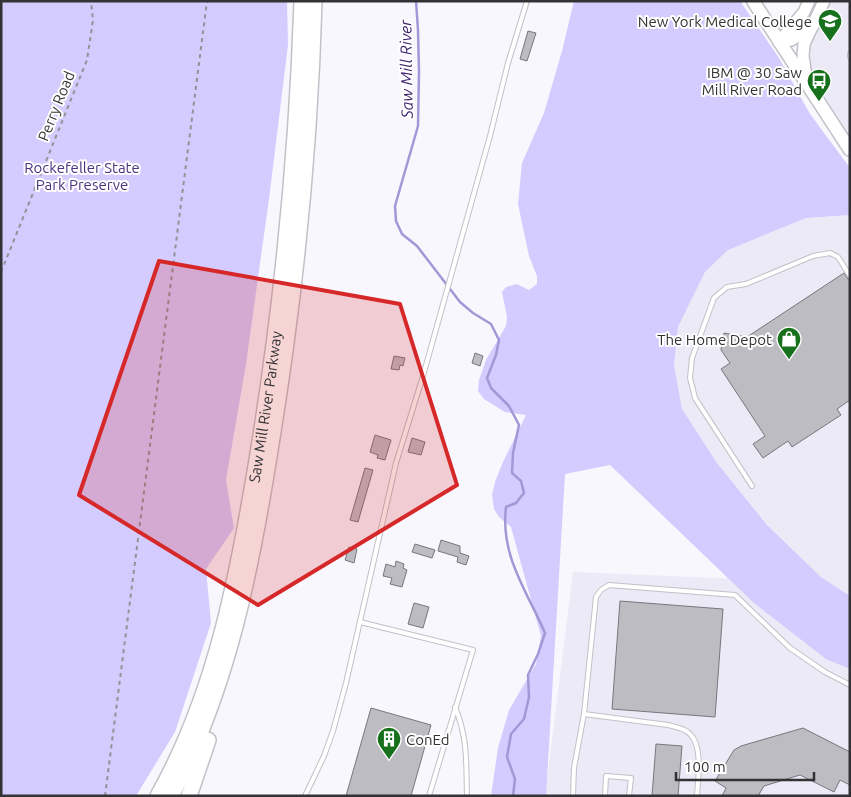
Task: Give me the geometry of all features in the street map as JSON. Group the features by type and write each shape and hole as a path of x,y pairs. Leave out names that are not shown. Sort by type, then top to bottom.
{"highway":[{"name":"Saw Mill River Parkway","path":"158,796 182,748 211,671 228,608 248,511 270,380 283,274 296,133 302,1"},
{"name":"Saw Mill River Parkway","path":"172,796 200,735 223,671 248,574 265,483 290,317 306,158 314,1"},
{"path":"189,796 217,711 232,639"}],"main road":[{"path":"753,1 850,150"}],"street":[{"path":"779,42 804,12 809,1"},
{"path":"807,83 804,44 824,1"},
{"path":"779,42 791,40 813,26"}],"lane":[{"path":"305,796 324,756 333,731 396,463 490,136 508,63 528,1"},
{"path":"752,486 703,412 695,398 691,385 692,358 714,298 727,287 746,284 813,256 830,253 838,258 850,276"},
{"path":"573,796 574,768 584,714 596,597 600,590 609,585 735,595 790,648 825,672 850,685"},
{"path":"360,622 473,650 454,707 429,796"},
{"path":"454,707 462,724 466,748 466,796"},
{"path":"584,714 668,725 690,733 698,751 697,796"},
{"path":"605,796 606,776 630,778 629,796"}],"path":[{"name":"Perry Road","path":"1,272 87,60 93,20 90,1"},
{"path":"105,796 207,1"}],"highlighted area":[{"path":"159,261 400,304 457,485 258,605 79,495"}],"shaded area":[{"name":"New York Medical College","path":"814,1 850,1 850,138 807,83"},
{"path":"850,215 850,596 821,577 767,525 717,463 682,409 674,365 678,327 705,272 728,250 806,218"},
{"path":"573,572 742,579 850,651 850,796 545,796"}],"green space":[{"name":"Rockefeller State Park Preserve","path":"1,1 287,1 288,45 269,199 246,364 226,480 234,528 206,569 211,623 175,732 136,796 1,796"},
{"path":"574,1 740,1 779,58 810,114 850,168 850,215 806,218 728,250 705,272 678,327 674,365 682,409 717,463 767,525 821,577 850,596 850,669 826,659 754,603 610,465 565,474 546,796 491,796 498,748 509,710 536,664 541,636 511,527 499,517 494,509 492,495 503,462 526,415 505,412 484,399 478,391 479,380 486,360 506,326 507,317 502,292 506,287 517,284 529,290 537,284 537,276 529,256 518,204 522,163 544,113"}],"building":[{"path":"528,31 536,33 527,61 520,59"},
{"name":"The Home Depot","path":"844,273 850,282 850,400 837,409 841,415 792,447 788,441 763,458 753,444 765,436 721,369 730,363 721,350 724,333 747,337"},
{"path":"475,353 483,356 480,366 472,363"},
{"path":"394,356 405,358 403,366 400,365 399,370 391,369"},
{"path":"375,435 391,440 385,460 377,458 378,455 370,452"},
{"path":"412,438 425,442 421,455 408,452"},
{"path":"365,468 373,470 358,522 350,520"},
{"path":"441,540 460,546 460,553 469,556 466,565 457,562 458,557 438,551"},
{"path":"415,544 435,550 432,558 412,552"},
{"path":"349,547 357,549 354,563 345,560"},
{"path":"396,561 404,564 403,568 407,570 402,587 390,584 392,578 383,576 386,564 395,567"},
{"path":"620,601 723,609 715,717 612,709"},
{"path":"414,603 429,607 423,628 408,624"},
{"name":"ConEd","path":"371,708 431,725 411,796 346,796"},
{"path":"803,728 850,752 850,785 840,780 834,792 800,775 764,786 758,796 722,796 726,788 715,781 734,750 741,746"},
{"path":"656,744 682,746 678,796 652,796"}],"waterway":[{"name":"Saw Mill River","path":"416,1 419,72 418,126 395,206 396,221 402,234 417,246 460,302 491,324 499,340 496,355 487,378 491,388 509,406 519,425 513,453 512,473 521,481 524,493 516,503 506,507 505,525 507,541 516,573 545,633 528,675 529,697 524,719 511,734 507,757 515,779 513,796"}],"place":[{"name":"New York Medical College","path":"830,42"},
{"name":"IBM @ 30 Saw Mill River Road","path":"819,102"},
{"name":"The Home Depot","path":"789,360"},
{"name":"ConEd","path":"389,760"}]}
